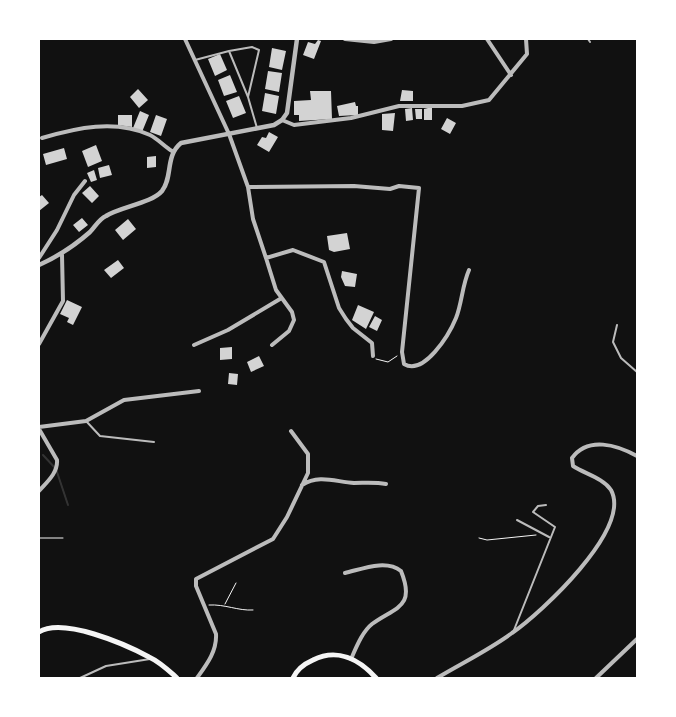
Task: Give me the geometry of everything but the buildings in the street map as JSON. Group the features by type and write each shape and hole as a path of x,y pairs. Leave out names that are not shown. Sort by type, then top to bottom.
{"main road":[{"path":"39,632 54,626 74,628 153,659 177,678"},
{"path":"293,678 296,672 306,663 318,657 337,654 364,666 376,678"}],"street":[{"path":"185,39 229,134 248,187 253,219 280,298 292,312 294,320 289,331 272,344"},
{"path":"39,265 62,255 104,217 160,193 165,186 172,151 180,143 274,125 282,120 287,113 290,102 298,39"},
{"path":"345,39 374,42 391,39"},
{"path":"487,39 511,75"},
{"path":"282,120 294,124 351,118 399,106 462,106 489,100 527,54 526,39"},
{"path":"42,138 73,130 106,126 149,135 172,151"},
{"path":"39,258 57,230 74,194 85,181"},
{"path":"248,187 354,186 390,189 399,186 420,188 402,352 404,364 413,368 418,367 433,354 455,320 462,286 469,270"},
{"path":"266,258 293,250 324,262 339,308 353,328 372,343 373,356"},
{"path":"39,344 63,301 62,255"},
{"path":"194,345 242,322 280,298"},
{"path":"39,491 53,474 57,465 39,428 86,421 124,400 199,391"},
{"path":"198,678 211,657 217,642 216,634 196,586 196,579 273,539 287,517 308,473 308,454 291,430"},
{"path":"437,678 513,633 585,565 604,535 612,514 614,499 606,484 573,466 572,458 576,452 596,444 621,448 637,456"},
{"path":"301,486 310,480 322,478 386,484"},
{"path":"345,573 378,566 390,566 402,571 408,590 404,602 396,611 370,625 351,659"},
{"path":"596,678 637,638"}],"lane":[{"path":"195,60 252,47 259,50 248,97"},
{"path":"229,51 248,97 257,128"},
{"path":"617,325 613,342 621,358 637,372"},
{"path":"86,421 100,436 154,442"},
{"path":"513,633 549,537 555,527 533,512 538,506 546,505"},
{"path":"517,520 542,535 549,537"},
{"path":"80,678 106,666 153,659"}],"path":[{"path":"373,356 378,361 388,362 402,352"},
{"path":"479,538 488,540 542,535"},
{"path":"39,538 63,538"},
{"path":"225,605 236,582"},
{"path":"204,605 225,605 243,611 253,610"}],"waterway":[{"path":"43,455 56,469 68,505"}]}
